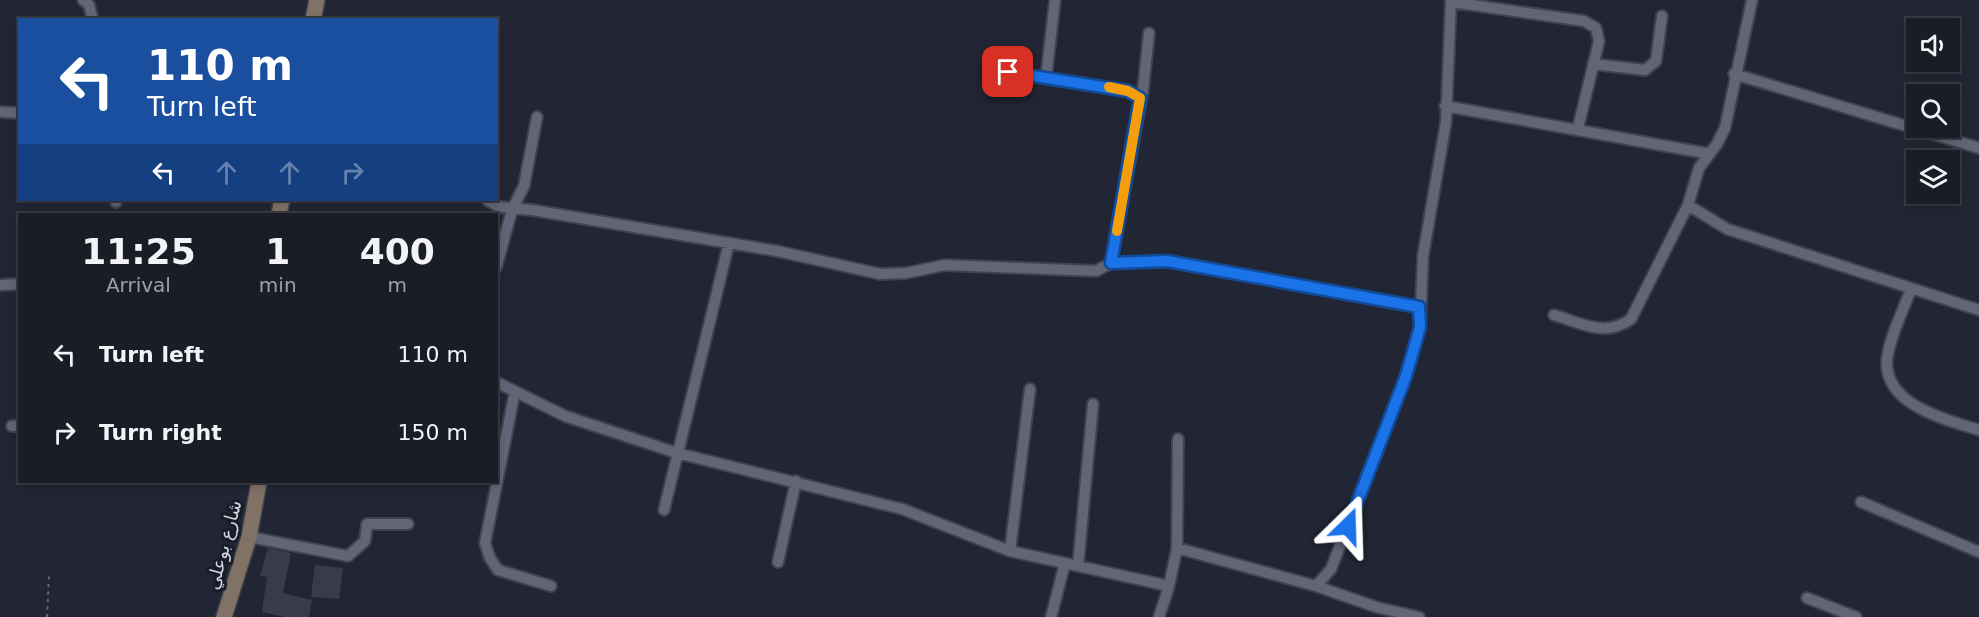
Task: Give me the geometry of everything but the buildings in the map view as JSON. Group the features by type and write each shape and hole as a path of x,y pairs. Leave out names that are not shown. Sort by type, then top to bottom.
{"street":[{"path":"83,0 89,5 92,18"},
{"path":"313,18 317,0"},
{"path":"1046,78 1055,0"},
{"path":"1554,315 1604,330 1619,328 1631,319 1688,205 1699,168 1725,128 1734,74 1752,0"},
{"path":"1316,586 1331,569 1402,387 1420,327 1419,307 1423,256 1446,122 1451,1 1590,23 1596,28 1599,41 1578,128"},
{"path":"1593,64 1645,69 1656,61 1662,16"},
{"path":"1111,263 1149,33"},
{"path":"989,70 1128,91 1140,98"},
{"path":"1734,74 1979,148"},
{"path":"1445,106 1710,153"},
{"path":"0,112 18,113"},
{"path":"498,261 512,210 524,186 537,117"},
{"path":"1680,147 1699,168"},
{"path":"490,201 512,210 532,210 729,243 880,274 906,273 945,265 1096,272 1111,263 1167,261 1419,307"},
{"path":"1688,205 1727,229 1979,310"},
{"path":"664,510 729,243"},
{"path":"0,285 18,284"},
{"path":"1911,289 1887,362 1892,379 1902,395 1915,406 1931,415 1979,430"},
{"path":"498,383 565,416 677,453 902,509 1010,551 1169,586"},
{"path":"1010,551 1030,389"},
{"path":"498,477 515,391"},
{"path":"1078,566 1093,404"},
{"path":"1159,617 1169,586 1177,548 1178,439"},
{"path":"778,562 796,481"},
{"name":"شارع بوعلي","path":"224,617 249,537 259,483"},
{"path":"497,483 485,543 486,550 498,570 551,586"},
{"path":"1861,502 1979,552"},
{"path":"249,537 348,556 365,541 367,524 408,524"},
{"path":"1177,548 1316,586 1376,607 1419,617"},
{"path":"1051,617 1065,563"},
{"path":"1807,598 1856,617"}],"path":[{"path":"47,617 49,576"}],"slow traffic":[{"path":"1109,87 1128,91 1140,98 1117,231"}],"route":[{"path":"1008,72 1128,91 1140,98 1111,263 1167,261 1242,277 1345,292 1419,307 1420,327 1406,376 1348,526"}]}
